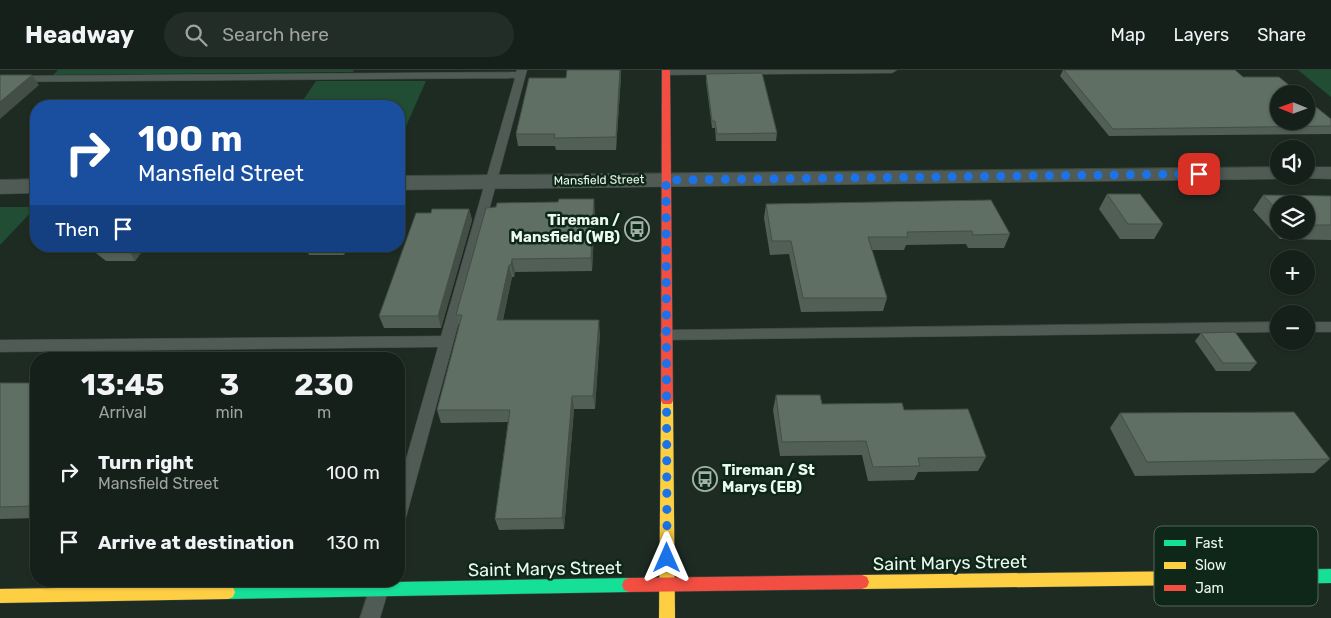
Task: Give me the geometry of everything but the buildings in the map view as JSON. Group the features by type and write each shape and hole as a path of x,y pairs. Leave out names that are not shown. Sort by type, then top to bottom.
{"street":[{"path":"666,71 667,618"},
{"name":"Mansfield Street","path":"405,183 1270,173"},
{"path":"1315,173 1331,173"},
{"path":"0,187 30,186"},
{"name":"Saint Marys Street","path":"1318,576 1331,576"},
{"name":"Saint Marys Street","path":"405,585 1154,578"},
{"name":"Saint Marys Street","path":"0,596 310,587"}],"lane":[{"path":"666,71 892,70"},
{"path":"0,79 521,73 405,494"},
{"path":"1315,327 1331,326"},
{"path":"667,335 1270,327"},
{"path":"0,346 447,341"},
{"path":"370,618 378,587"}],"green space":[{"path":"58,70 354,70 353,72 53,75"},
{"path":"1298,70 1331,70 1331,97"},
{"path":"316,81 426,81 405,128 405,100 303,100"},
{"path":"0,207 30,207 30,213 0,245"}],"traffic: fast":[{"path":"1318,576 1331,576"},
{"path":"228,592 629,585"}],"traffic: slow":[{"path":"667,401 667,618"},
{"path":"862,582 1154,578"},
{"path":"0,596 228,592"}],"traffic: jam":[{"path":"666,70 667,401"},
{"path":"629,585 862,582"}],"place":[{"name":"Tireman / Mansfield (WB)","path":"637,229"},
{"name":"Tireman / St Marys (EB)","path":"705,479"}],"route":[{"path":"667,558 666,180 1199,174"}]}
